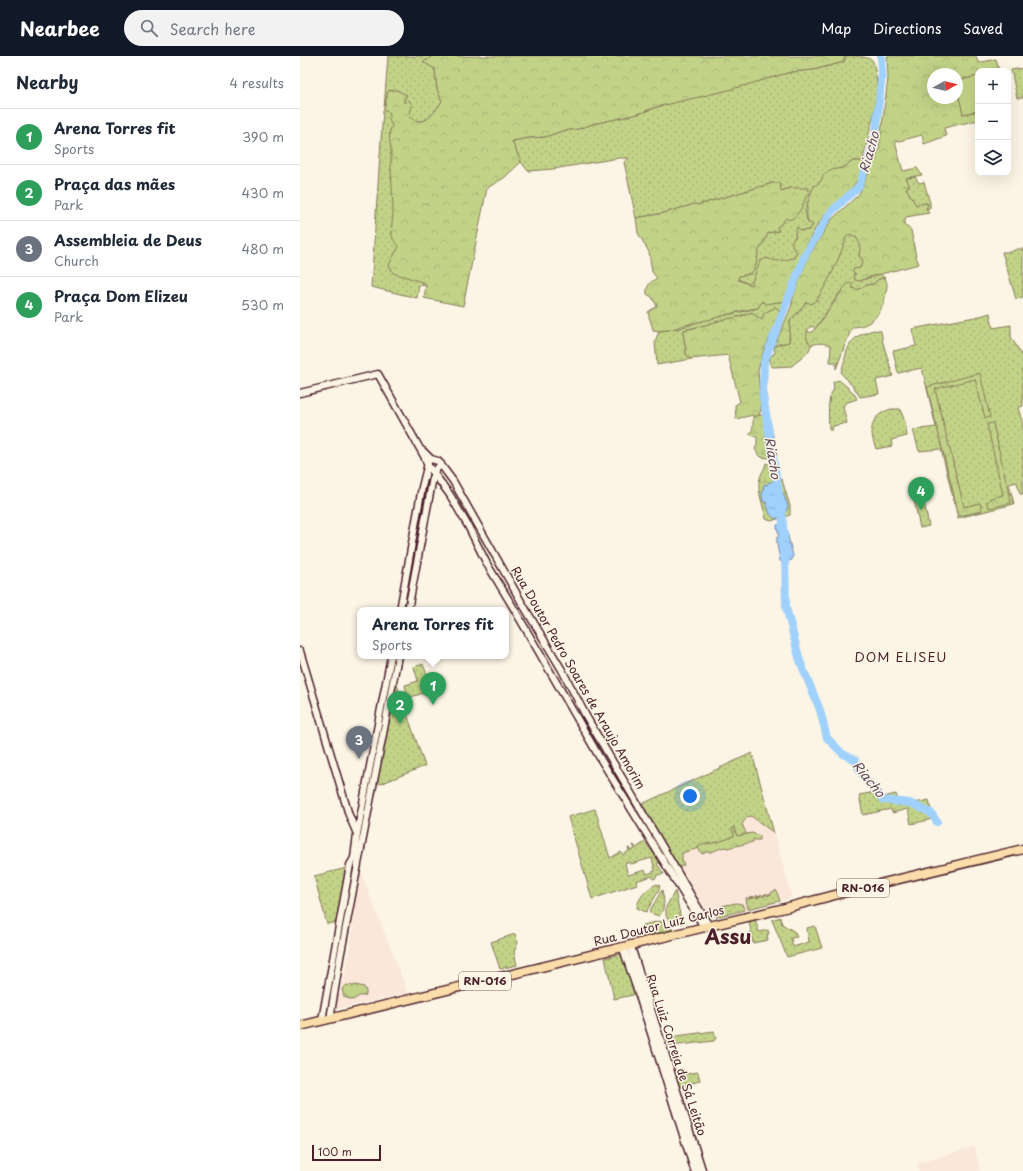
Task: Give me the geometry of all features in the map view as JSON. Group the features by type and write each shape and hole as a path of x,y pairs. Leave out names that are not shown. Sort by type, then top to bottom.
{"main road":[{"name":"Rua Doutor Luiz Carlos","path":"300,1026 1023,849"},
{"name":"Rua Luiz Correia de Sá Leitão","path":"626,946 638,990 695,1171"},
{"name":"Rua Luiz Correia de Sá Leitão","path":"626,946 702,1171"}],"street":[{"name":"Rua Doutor Pedro Soares de Araujo Amorim","path":"300,393 378,374 420,449 453,501 487,564 617,787 706,926"},
{"name":"Rua Doutor Pedro Soares de Araujo Amorim","path":"429,461 438,461 453,481 562,670 706,926"},
{"path":"401,607 429,461"},
{"path":"409,607 434,472 441,464"},
{"path":"513,607 522,603"},
{"path":"300,651 342,792 357,834"},
{"path":"326,1020 369,816 391,659"},
{"path":"326,1020 350,865 354,858 357,834 397,659"},
{"path":"591,742 599,737"}],"shaded area":[{"path":"752,753 792,898 708,919 642,804"},
{"path":"361,872 408,993 336,1009 341,983 344,981 353,929 351,926"},
{"path":"975,1147 980,1171 919,1171 918,1163"}],"green space":[{"path":"388,56 433,56 424,62 435,69 437,89 442,101 426,120 422,121 409,117 412,105 404,104 404,99 389,107 420,280 422,283 430,283 434,287 419,285 417,298 371,287"},
{"path":"433,56 845,56 844,62 813,70 791,72 729,90 656,107 638,114 593,124 578,129 562,131 545,137 512,141 521,162 504,178 487,188 463,306 424,298 425,283 393,273 389,265 399,246 393,239 392,232 393,204 391,149 389,136 392,126 389,119 390,113 384,109 388,91 396,90 407,95 404,99 404,103 409,100 412,105 409,117 417,121 422,121 426,120 432,114 442,101 437,89 435,69 423,62"},
{"path":"845,56 863,57 872,60 874,64 877,90 876,102 863,161 853,161 843,168 823,175 823,179 810,193 805,211 808,223 811,222 813,225 809,230 800,231 797,228 792,247 797,252 794,258 780,262 772,261 756,272 751,285 738,279 739,276 751,274 759,251 768,233 778,231 777,227 784,219 788,210 789,188 781,191 773,183 698,205 695,204 664,213 636,218 624,162 629,158 619,158 553,169 528,171 521,162 512,141 545,137 562,131 578,129 593,124 638,114 657,107 791,72 813,70 844,62"},
{"path":"887,56 976,56 978,63 996,59 998,68 975,68 975,77 963,80 963,68 927,68 927,104 961,104 963,114 975,112 975,121 944,128 946,136 924,144 922,135 895,142 903,171 917,168 922,175 906,178 909,184 906,188 907,190 916,205 924,203 928,204 926,209 929,213 906,217 904,225 911,230 916,257 919,264 866,278 860,281 855,280 853,275 856,274 853,272 853,269 860,268 863,261 859,256 859,241 855,236 847,235 837,261 817,299 812,304 806,302 790,321 789,342 779,344 774,347 791,307 794,294 808,257 832,219 859,194 879,150 888,78"},
{"path":"1023,68 1023,98 1017,98 1011,70"},
{"path":"975,77 975,112 963,114 961,104 963,104 963,80"},
{"path":"853,161 863,161 859,177 848,192 823,217 811,236 801,257 785,301 766,304 762,301 758,308 667,330 653,330 648,312 657,306 652,297 647,294 647,289 649,284 657,278 652,272 649,252 638,233 636,218 664,213 695,204 698,205 773,183 780,183 781,191 791,188 809,188 800,211 789,220 786,218 777,227 779,231 768,233 759,251 755,267 752,272 739,276 738,280 751,285 760,261 767,258 777,261 794,258 797,252 792,247 792,240 796,237 795,233 797,227 801,231 809,230 813,225 808,223 807,209 810,195 814,186 819,183 823,175 830,170 843,168"},
{"path":"915,177 919,183 924,182 930,208 925,209 928,204 916,206 907,190 906,178"},
{"path":"850,234 859,240 861,250 859,256 863,261 860,268 857,269 856,274 860,281 880,274 885,278 879,279 873,284 857,290 852,288 840,292 815,329 812,326 808,329 807,337 811,345 808,352 792,366 771,366 769,357 775,353 774,347 779,344 789,342 790,321 806,302 817,300 837,260 846,235"},
{"path":"1017,249 1023,249 1023,297 1016,299 1002,252 1010,252"},
{"path":"885,278 887,283 886,293 879,312 871,321 852,327 836,369 836,362 830,362 831,346 821,343 811,345 807,338 808,331 811,333 816,327 848,283 852,283 852,288 857,290 873,284 879,279"},
{"path":"762,301 785,301 784,305 779,310 776,307 762,320 752,312 684,330 686,352 687,356 691,359 657,365 655,342 659,331 680,328 704,320 758,308"},
{"path":"776,307 779,310 779,315 762,355 758,371 761,410 759,415 736,419 735,405 740,402 728,355 691,359 687,356 686,352 684,330 752,312 762,320 764,313"},
{"path":"990,313 993,328 1011,325 1011,337 1023,357 1023,406 1018,408 1023,424 1023,494 1020,494 1017,482 1009,484 1014,504 958,518 941,449 919,451 913,430 936,427 922,368 898,373 893,351 916,346 912,329"},
{"path":"874,330 881,331 893,376 876,380 879,394 860,397 841,373 847,351 853,340 858,336"},
{"path":"980,373 990,417 985,418 975,379 935,389 964,507 980,503 982,511 959,516 927,387"},
{"path":"839,380 854,393 857,399 845,403 843,407 847,423 833,426 832,430 829,430 828,414 831,393 834,389 833,382"},
{"path":"891,409 900,409 905,422 907,436 891,440 892,446 876,449 872,436 873,424 878,416"},
{"path":"759,415 769,415 777,455 772,457 766,458 759,456 755,449 757,445 757,437 749,434 753,424 753,417"},
{"path":"993,423 1011,503 989,508 987,502 991,498 1003,495 987,424"},
{"path":"766,463 771,465 773,474 782,480 790,506 790,515 771,521 766,519 759,488 759,483"},
{"path":"922,493 929,526 920,528 913,495"},
{"path":"423,664 433,690 408,698 405,685 418,681 414,667"},
{"path":"396,682 425,766 380,784 377,782"},
{"path":"752,753 774,833 751,816 747,817 742,824 746,833 741,840 699,848 682,853 684,865 678,867 642,804"},
{"path":"881,791 883,797 896,794 900,806 929,800 933,819 911,824 908,809 892,813 891,809 863,815 859,795"},
{"path":"595,809 610,858 621,852 623,855 629,851 628,848 631,851 635,849 633,845 636,848 645,842 660,862 657,864 664,874 657,875 656,878 653,879 652,876 636,881 637,884 592,899 568,817","holes":["652,858 655,871 647,874 645,870 628,875 625,864 630,862 631,864"]},
{"path":"734,827 737,836 752,833 760,836 760,840 753,839 753,842 727,848 725,847 703,854 701,853 698,848 700,845 718,842 730,838 730,836 734,836 732,828"},
{"path":"347,868 338,922 327,924 314,876"},
{"path":"657,884 660,886 658,892 646,912 637,908 639,901 644,894"},
{"path":"662,890 664,907 659,916 649,912"},
{"path":"776,890 780,901 748,909 747,897 749,900 750,896 751,899 752,896 753,899 754,896 756,898 757,895 758,898 759,895 760,897 761,894 763,897 766,893 768,896 769,893 770,895"},
{"path":"675,891 682,924 679,921 677,923 670,921 666,916 666,907"},
{"path":"736,903 742,904 745,910 716,917 721,906"},
{"path":"780,917 782,924 795,932 797,937 791,938 793,947 809,942 807,928 815,926 822,948 787,957 772,920"},
{"path":"755,919 759,932 768,930 768,940 753,943 749,921"},
{"path":"660,921 673,930 638,938 638,933 643,934 640,928 643,925"},
{"path":"515,934 518,943 514,952 517,965 500,969 491,942"},
{"path":"623,954 635,993 633,995 614,999 605,958"},
{"path":"347,985 364,987 366,995 359,996 353,1000 344,997 342,989"},
{"path":"714,1031 716,1038 714,1041 671,1046 668,1044 667,1040 669,1037"},
{"path":"698,1072 700,1081 677,1087 674,1076"}],"water":[{"path":"772,481 776,484 781,493 783,493 788,506 785,514 775,519 770,514 766,502 763,502 762,495 764,484 767,485"},
{"path":"784,524 786,528 793,556 792,560 783,563 780,561 777,543 777,537 779,535 777,525"}],"waterway":[{"name":"Riacho","path":"784,535 782,513 763,396 764,362 805,255 831,212 859,186 875,141 882,72 881,56"},
{"name":"Riacho","path":"785,553 786,607 800,661 820,710 827,738 843,754 855,760 861,773 883,800 910,803 931,813 937,822"}],"place":[{"name":"Praça Dom Elizeu","path":"921,510"},
{"name":"Arena Torres fit","path":"433,705"},
{"name":"Praça das mães","path":"400,724"},
{"name":"Assembleia de Deus","path":"359,759"}],"district":[{"name":"DOM ELISEU","path":"901,657"},
{"name":"Assu","path":"728,937"}]}
